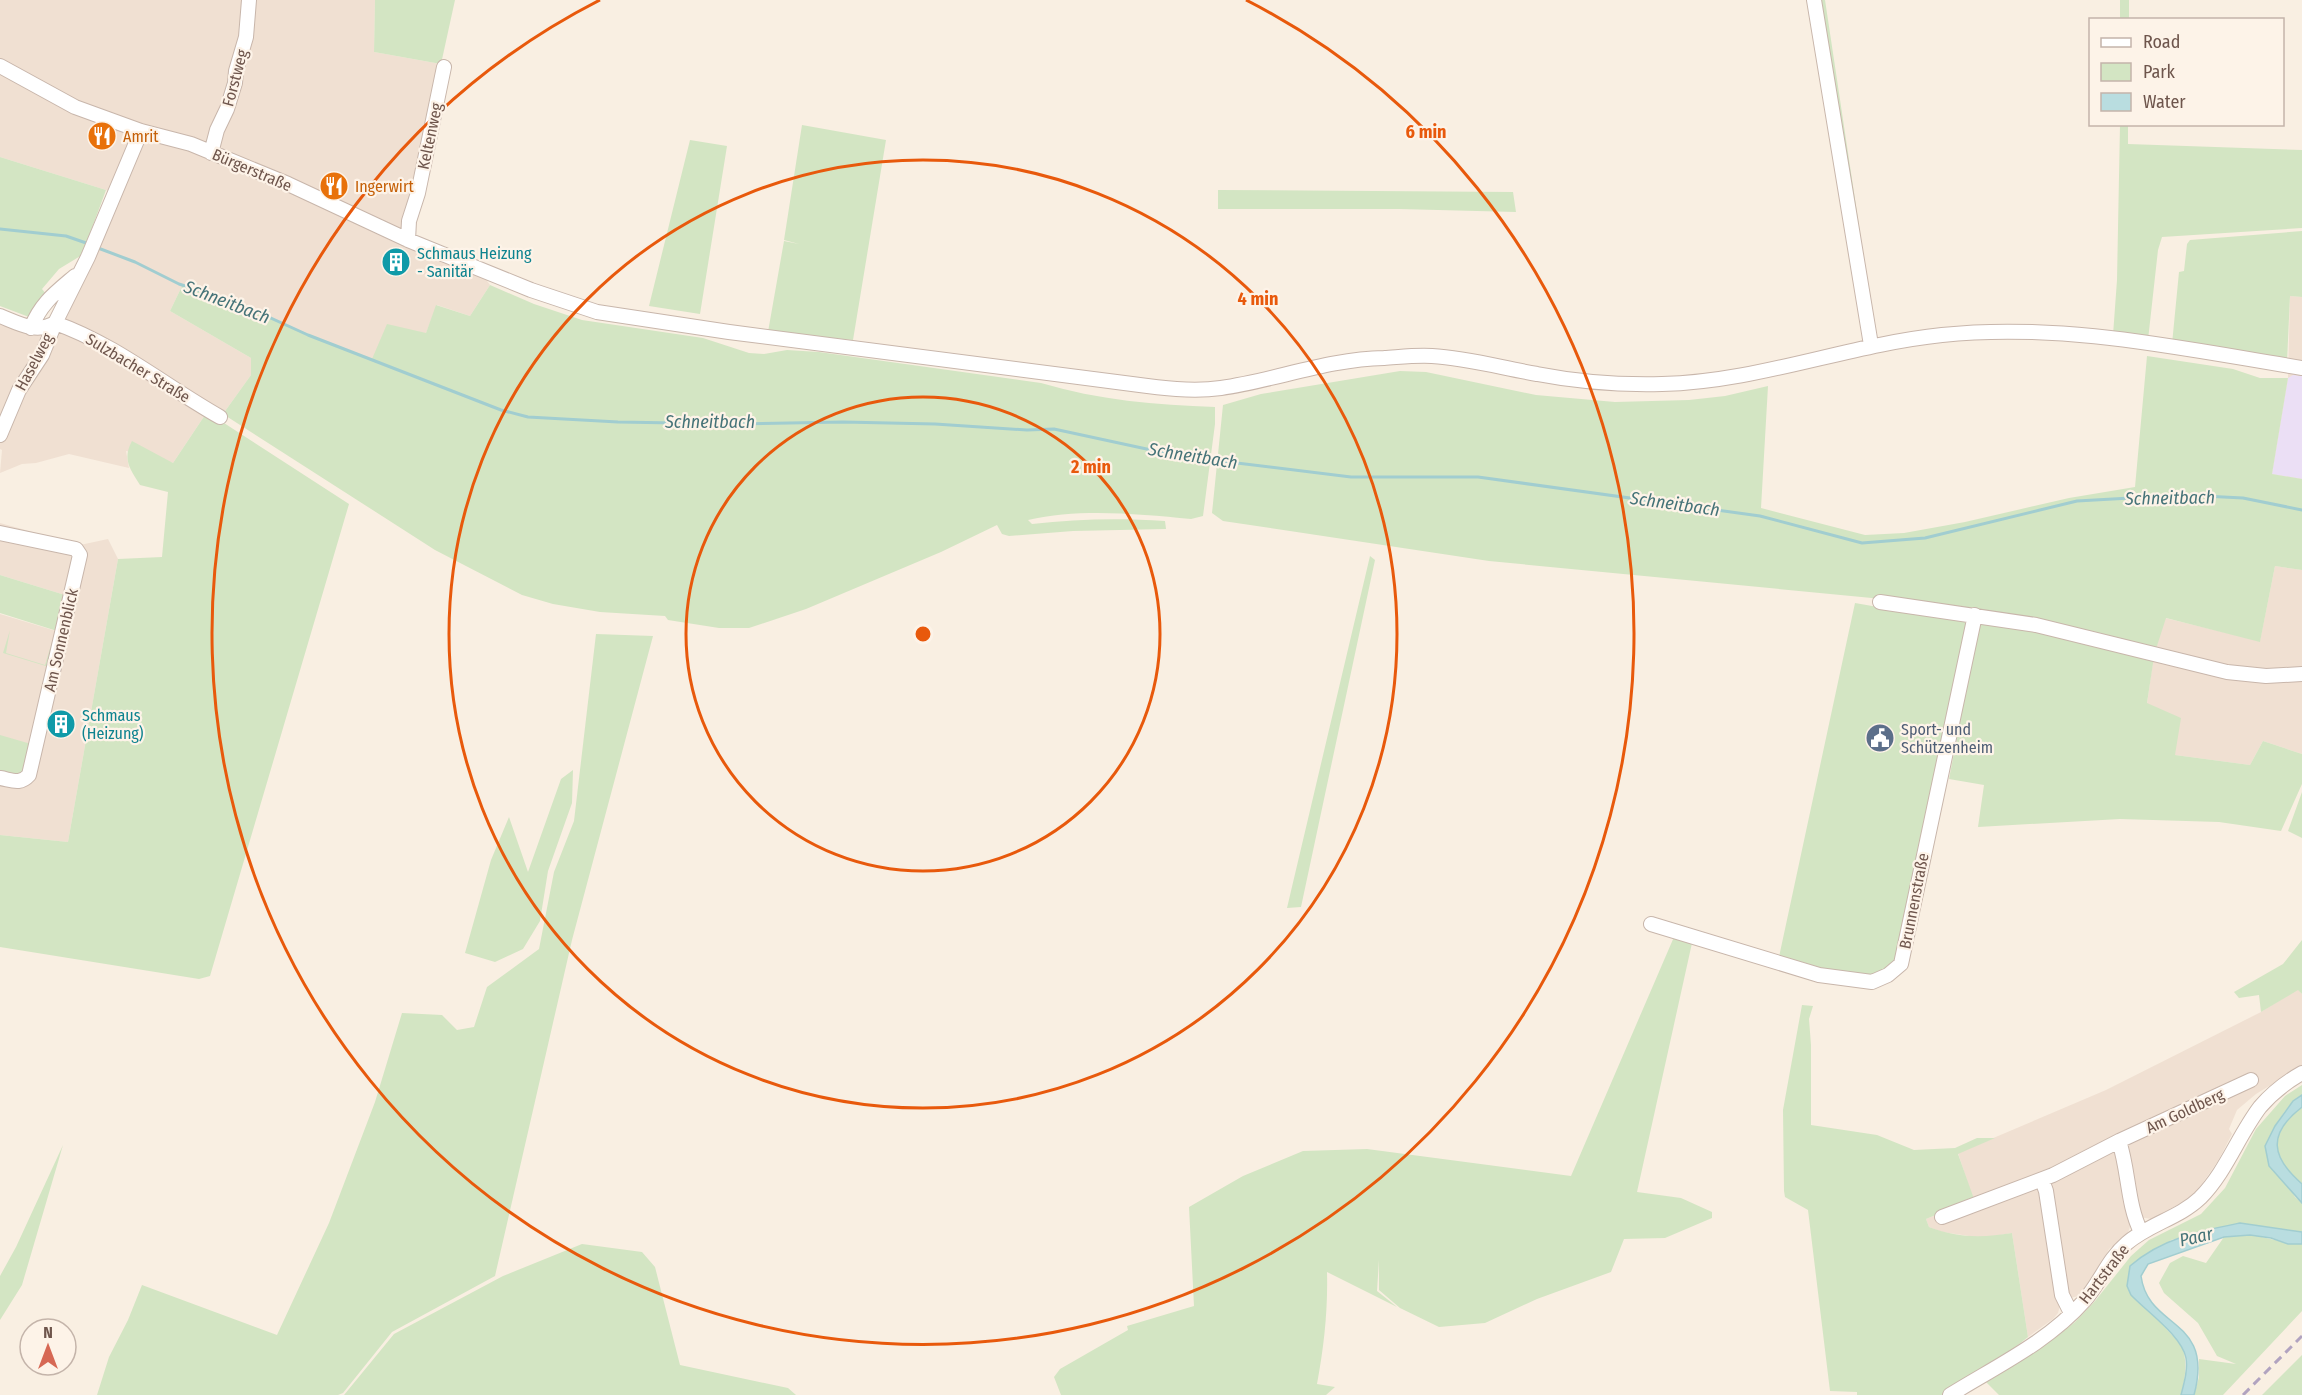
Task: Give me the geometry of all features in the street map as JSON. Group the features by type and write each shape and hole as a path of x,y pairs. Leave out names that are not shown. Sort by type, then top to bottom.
{"street":[{"name":"Forstweg","path":"211,153 235,83 236,71 246,37 249,0"},
{"path":"1814,0 1871,345"},
{"name":"Bürgerstraße","path":"0,66 61,101 141,131 174,139 211,153 288,184 408,240 568,303 620,316 729,332 1164,388 1220,388 1341,363 1377,358 1431,356 1467,360 1540,375 1616,384 1700,383 1764,372 1871,345 1944,334 2009,332 2045,333 2145,343 2302,368"},
{"name":"Keltenweg","path":"408,240 409,221 418,193 444,67"},
{"name":"Haselweg","path":"0,435 19,390 42,355 55,323 88,257 141,131"},
{"path":"31,328 38,311 53,294 79,273"},
{"path":"0,316 31,328 47,328 55,323"},
{"name":"Sulzbacher Straße","path":"55,323 69,328 140,366 220,417"},
{"name":"Am Sonnenblick","path":"0,533 76,549 80,555 29,775 24,781 19,782 0,778"},
{"path":"1880,602 2036,625 2227,672 2266,676 2302,674"},
{"name":"Brunnenstraße","path":"1651,924 1819,975 1872,982 1888,975 1901,964 1946,745 1975,626 1975,615"},
{"name":"Hartstraße","path":"1950,1395 2025,1349 2071,1314 2084,1301 2116,1253 2141,1232 2189,1207 2200,1198 2213,1183 2261,1106 2275,1091 2302,1073"},
{"name":"Am Goldberg","path":"1942,1217 2042,1179 2251,1080"},
{"path":"2119,1141 2124,1156 2133,1214 2141,1232"},
{"path":"2042,1179 2046,1191 2062,1295 2071,1314"}],"shaded area":[{"path":"0,0 375,0 374,52 441,64 407,219 405,246 485,278 490,285 470,316 437,305 426,333 372,359 183,284 170,311 251,358 251,375 223,414 207,412 173,463 126,451 129,468 69,454 36,463 22,464 0,473 2,450 0,449 0,322 57,334 86,278 121,197 106,190 0,157"},
{"path":"2290,296 2302,297 2302,479 2272,474 2288,378"},
{"path":"2293,375 2302,376 2302,479 2272,474 2288,378"},
{"path":"0,523 80,545 108,539 118,559 68,842 0,835 0,614 56,631 65,595 0,575"},
{"path":"2275,566 2302,570 2302,754 2263,741 2250,765 2175,755 2147,704 2154,654 2165,618 2260,641"},
{"path":"2298,989 2302,994 2302,1066 2256,1094 2237,1110 2229,1129 2232,1134 2218,1161 2197,1191 2185,1201 2151,1219 2140,1217 2127,1149 2129,1144 2254,1082 2039,1188 2060,1305 2053,1319 2028,1337 2012,1233 1983,1238 1942,1232 1929,1227 1926,1219 1973,1199 1958,1153 2106,1090 2261,1012"},
{"path":"2112,1151 2118,1154 2131,1223 2129,1230 2109,1249 2089,1286 2079,1296 2070,1298 2066,1294 2051,1181"}],"green space":[{"path":"375,0 455,0 441,64 374,52"},
{"path":"1818,0 1825,0 1875,332"},
{"path":"2120,0 2129,0 2129,18 2120,18"},
{"path":"802,125 886,140 853,340 768,332 784,241 799,244 784,240"},
{"path":"2120,126 2128,126 2128,144 2302,150 2302,228 2162,237 2158,250 2148,340 2113,335 2117,280"},
{"path":"690,140 727,146 700,314 649,306"},
{"path":"0,157 106,190 82,255 59,269 42,289 46,294 29,317 0,306"},
{"path":"1218,190 1513,192 1516,212 1399,209 1218,209"},
{"path":"2302,231 2302,297 2290,296 2287,362 2172,344 2179,272 2184,271 2187,244 2190,240"},
{"path":"183,284 372,359 387,324 426,333 436,305 470,316 490,285 534,304 582,320 703,338 749,353 764,354 787,350 819,352 1041,383 1084,394 1127,401 1215,407 1215,424 1203,516 1191,519 1088,513 1048,516 1028,520 1032,524 1098,520 1165,521 1166,529 1073,531 1009,536 1002,534 997,525 941,552 806,609 749,628 719,628 668,620 665,616 600,612 553,604 522,595 435,550 223,414 251,375 251,358 170,311"},
{"path":"2147,356 2233,369 2260,378 2288,378 2272,474 2302,479 2302,570 2275,566 2260,642 2166,618 2156,649 1976,608 1489,561 1223,521 1212,513 1223,405 1261,394 1400,371 1426,372 1536,395 1615,402 1689,400 1725,396 1768,386 1761,508 1865,535 1904,533 1965,522 2069,498 2135,487"},
{"path":"207,412 349,504 210,976 199,979 0,947 0,835 68,842 118,559 162,557 168,492 140,485 128,464 129,447 132,441 173,463"},
{"path":"1370,556 1375,560 1301,907 1287,908"},
{"path":"0,575 65,595 57,631 0,613"},
{"path":"1855,603 1969,623 1897,959 1888,970 1871,977 1831,972 1779,957"},
{"path":"1987,620 2154,657 2147,703 2181,718 2175,755 2250,765 2263,741 2302,754 2302,784 2281,831 2219,822 2120,819 1978,827 1984,785 1949,779 1978,628"},
{"path":"10,630 6,653 45,665 52,642 54,642 49,667 3,653"},
{"path":"596,634 653,636 572,940 495,1276 392,1332 343,1393 338,1395 97,1395 109,1357 128,1320 142,1285 277,1335 329,1223 375,1102 402,1013 442,1015 457,1030 474,1027 487,987 539,949 554,872 574,821"},
{"path":"0,735 31,744 20,777 0,771"},
{"path":"573,770 572,803 548,871 540,921 523,949 495,962 465,953 491,860 509,817 528,872 561,779"},
{"path":"2302,792 2302,838 2288,831"},
{"path":"1674,937 1692,943 1637,1192 1681,1198 1712,1212 1712,1218 1665,1238 1624,1239 1611,1272 1537,1299 1485,1323 1439,1327 1400,1308 1379,1290 1379,1260 1377,1291 1397,1307 1327,1272 1325,1328 1317,1384 1335,1387 1326,1395 1061,1395 1054,1377 1060,1369 1128,1330 1127,1326 1194,1306 1189,1207 1243,1176 1303,1151 1367,1149 1571,1176"},
{"path":"2302,940 2302,994 2298,990 2261,1012 2259,995 2239,998 2234,992 2283,964"},
{"path":"1802,1005 1813,1006 1809,1019 1811,1125 1877,1135 1914,1150 1955,1148 1977,1138 1995,1138 1958,1154 1974,1199 1926,1219 1929,1227 1960,1235 1990,1236 2012,1233 2028,1337 2008,1353 1942,1395 1857,1395 1857,1392 1830,1391 1808,1210 1785,1197 1784,1191 1783,1110"},
{"path":"2302,1085 2302,1095 2285,1111 2265,1146 2295,1197 2302,1203 2302,1232 2240,1223 2171,1240 2127,1286 2182,1346 2185,1376 2181,1395 1999,1395 1986,1382 2055,1338 2075,1322 2131,1256 2149,1240 2201,1214 2225,1188 2256,1129 2285,1096"},
{"path":"2302,1107 2302,1184 2284,1164 2277,1146 2278,1136 2283,1127"},
{"path":"63,1145 22,1285 0,1320 0,1276 16,1247"},
{"path":"2250,1235 2302,1244 2302,1311 2223,1395 2194,1395 2199,1377 2199,1359 2236,1364 2217,1356 2198,1323 2164,1293 2159,1283 2170,1263 2183,1256 2206,1263 2224,1237"},
{"path":"582,1244 642,1252 655,1267 680,1365 788,1388 796,1395 344,1395 394,1334 503,1276"},
{"path":"2302,1355 2302,1395 2262,1395"}],"water":[{"path":"2302,1095 2302,1107 2283,1127 2278,1136 2277,1146 2284,1164 2302,1184 2302,1203 2269,1166 2265,1146 2275,1126 2293,1101"},
{"name":"Paar","path":"2240,1223 2302,1232 2302,1244 2288,1244 2271,1238 2250,1235 2224,1237 2148,1264 2141,1276 2146,1293 2155,1306 2178,1326 2196,1351 2198,1370 2194,1395 2181,1395 2186,1367 2183,1350 2163,1324 2131,1295 2127,1286 2130,1266 2142,1256 2168,1242"}],"waterway":[{"name":"Schneitbach","path":"0,229 66,236 89,244"},
{"name":"Schneitbach","path":"98,248 135,262 179,284 240,304 308,335 501,410 528,417 618,422 734,424 843,422 935,424 1027,430 1054,429 1179,456 1351,477 1478,477 1760,516 1862,543 1925,538 2077,501 2184,495 2243,498 2302,510"}],"railway":[{"path":"2243,1395 2302,1336"}],"place":[{"name":"Amrit","path":"102,136"},
{"name":"Ingerwirt","path":"334,186"},
{"name":"Schmaus Heizung - Sanitär","path":"396,262"},
{"name":"Schmaus (Heizung)","path":"61,724"},
{"name":"Sport- und Schützenheim","path":"1880,738"}]}
